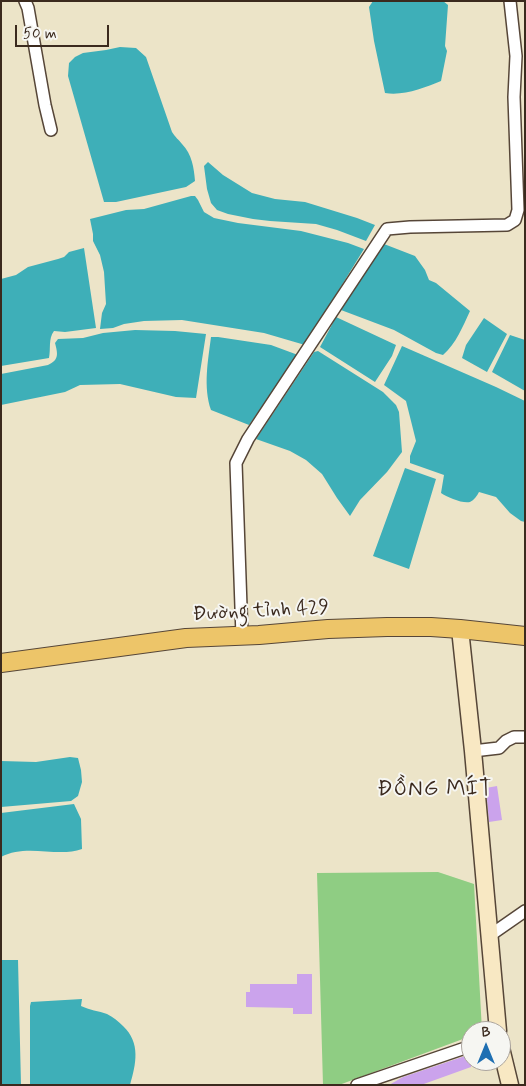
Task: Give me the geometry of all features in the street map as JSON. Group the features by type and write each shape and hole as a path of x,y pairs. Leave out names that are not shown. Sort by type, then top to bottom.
{"main road":[{"name":"Đường tỉnh 429","path":"1,663 186,638 328,630 387,627 460,629 525,636"}],"street":[{"path":"25,1 28,8 51,130"},
{"path":"242,636 236,462 248,439 387,230 410,227 507,225 520,222 514,98 516,56 510,1"},
{"path":"460,629 497,1021"},
{"path":"473,751 499,748 506,741 514,737 525,737"},
{"path":"490,936 525,911"},
{"path":"358,1085 461,1049"},
{"path":"507,1071 510,1085"}],"green space":[{"path":"438,872 474,884 481,1021 461,1021 461,1040 339,1085 323,1085 317,873"}],"water":[{"path":"373,1 443,1 448,5 445,46 447,51 441,81 407,92 385,93 369,7"},
{"path":"120,47 136,48 146,57 172,132 190,157 195,181 186,187 116,202 104,202 68,76 69,63 83,53"},
{"path":"208,162 223,175 252,193 275,199 305,202 375,225 366,241 316,224 253,219 217,210 211,203 207,189 204,166"},
{"path":"195,196 204,212 214,218 301,231 364,249 305,345 264,333 182,320 144,321 100,329 102,313 106,304 104,272 100,255 93,241 90,219 126,210 144,209"},
{"path":"384,244 415,256 425,270 429,280 436,283 470,311 462,329 448,351 443,355 394,330 341,310"},
{"path":"84,248 96,328 65,332 54,331 50,341 49,358 1,366 1,279 16,275 28,267 64,257 69,252"},
{"path":"336,317 396,345 392,356 375,382 320,347"},
{"path":"484,318 507,334 487,372 462,358 466,345"},
{"path":"135,330 206,334 196,398 176,397 120,384 80,385 65,392 1,405 1,374 52,363 57,356 55,343 58,339 83,338 103,333"},
{"path":"510,335 525,340 525,391 492,372"},
{"path":"211,337 271,345 298,355 249,425 211,410 207,383"},
{"path":"402,346 525,401 525,522 510,513 496,497 479,492 473,500 467,502 459,501 441,493 444,475 410,463 410,456 416,441 406,401 384,385"},
{"path":"318,351 383,392 396,405 399,412 402,452 387,472 360,500 350,516 322,474 306,460 290,451 256,439 314,352"},
{"path":"405,468 436,479 409,569 373,556"},
{"path":"70,757 78,758 81,770 82,782 78,796 71,801 1,807 1,761 36,762"},
{"path":"74,804 81,819 82,849 62,852 21,851 1,857 1,813"},
{"path":"1,960 18,960 21,1085 1,1085"},
{"path":"82,999 81,1006 109,1015 119,1022 133,1039 136,1054 130,1085 30,1085 31,1002"}],"building":[{"path":"497,786 502,820 489,822 486,788"},
{"path":"297,974 312,974 312,1014 293,1014 293,1008 246,1007 246,992 250,992 250,984 297,984"},
{"path":"461,1057 461,1071 421,1085 389,1085 403,1077"}],"district":[{"name":"ĐỒNG MÍT","path":"435,790"}]}
